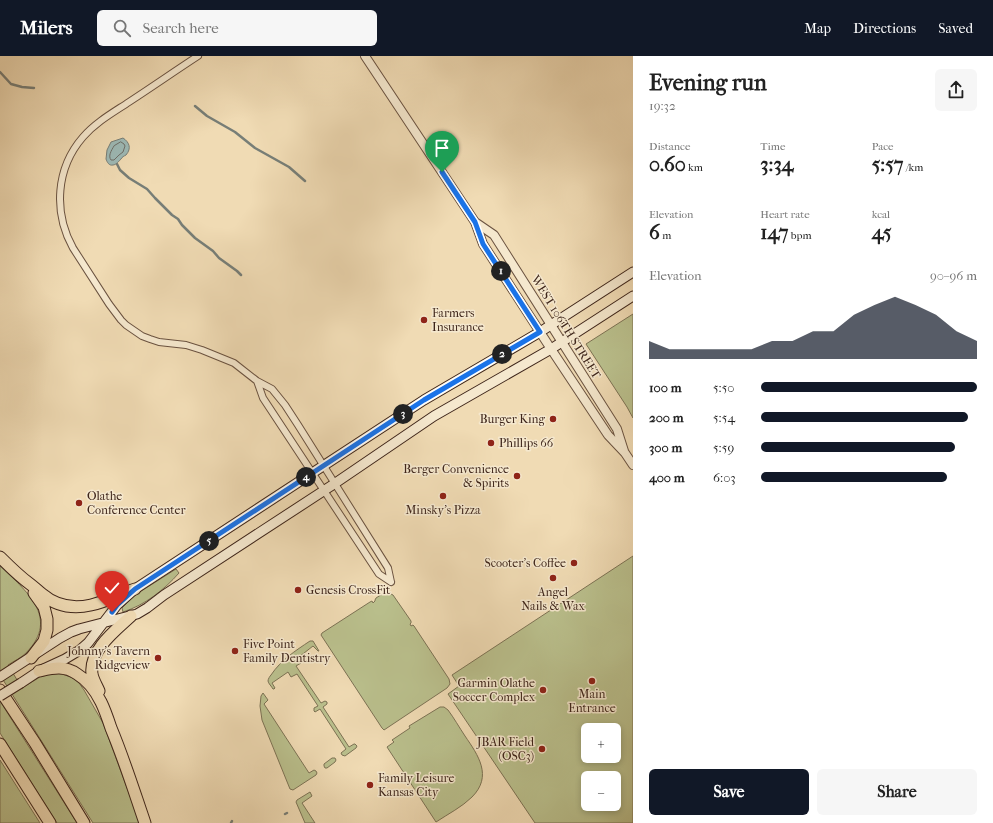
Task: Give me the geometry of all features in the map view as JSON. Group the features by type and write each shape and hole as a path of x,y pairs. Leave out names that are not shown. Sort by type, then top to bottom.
{"highway":[{"path":"0,557 42,595 52,602 61,605 82,607 92,605 135,589"},
{"path":"20,576 44,607 47,619 47,630 44,641 31,658"},
{"path":"132,616 100,647 94,658 92,673 145,823"},
{"path":"39,671 57,667 71,670 78,674 86,682 101,702"},
{"path":"0,690 35,743 84,823"},
{"path":"0,744 50,823"}],"main road":[{"path":"0,696 39,671 80,650 104,623 117,605 135,589 424,400 540,332 633,272"},
{"path":"0,678 71,632 132,616 147,608 164,595 324,491 434,416 551,349 633,296"}],"street":[{"path":"198,56 99,122 83,137 65,166 60,189 60,208 64,227 73,248 109,304 121,320 134,331 142,336 159,342 202,350 234,363 257,381 272,389 285,405 388,568 391,582 379,574 263,398 257,381"},
{"name":"WEST 106TH STREET","path":"365,56 475,222 483,244 551,349 608,435 625,453 633,465"},
{"name":"WEST 106TH STREET","path":"475,222 494,235 617,429 625,453"}],"green space":[{"path":"633,314 633,418 586,344"},
{"name":"Garmin Olathe Soccer Complex","path":"633,556 633,823 535,823 448,694 459,686 452,675"},
{"path":"0,565 20,585 36,605 40,616 40,628 36,640 24,655 8,665 22,688 40,677 57,673 73,678 79,683 103,723 140,823 93,823 0,675"},
{"path":"176,569 179,573 160,591 139,605 123,612 122,608 135,595"},
{"path":"387,592 393,595 411,621 411,626 414,626 449,679 450,684 447,688 384,730 321,635 370,602 372,601 373,603 376,598"},
{"path":"310,641 313,641 319,651 313,646 299,657 301,663 296,666 321,703 325,701 327,702 327,704 323,707 349,747 354,744 357,746 345,756 341,753 346,749 320,709 315,712 314,711 314,708 318,706 297,674 291,677 288,672 272,683 275,688 274,689 268,682 270,676 284,660"},
{"path":"263,693 268,700 264,704 309,773 314,770 317,773 293,790 290,789 262,720 260,706 261,696"},
{"path":"0,701 77,823 57,823 0,733"},
{"path":"440,707 444,707 448,710 475,751 481,766 482,781 478,789 468,801 436,822 387,747 394,742 392,740 410,728 409,726"},
{"path":"332,758 335,758 335,762 325,768 324,764"},
{"path":"0,760 40,823 0,823"},
{"path":"310,792 312,796 302,803 315,823 305,823 296,802"}],"water":[{"path":"123,138 129,145 129,150 126,155 116,164 110,165 106,159 107,150 111,142"}],"waterway":[{"path":"0,72 11,84 34,88"},
{"path":"195,106 207,116 235,132 255,148 289,167 305,181"},
{"path":"117,164 120,170 129,178 147,189 195,238 241,275"}],"place":[{"name":"Farmers Insurance","path":"424,320"},
{"name":"Burger King","path":"553,419"},
{"name":"Phillips 66","path":"491,443"},
{"name":"Berger Convenience & Spirits","path":"517,476"},
{"name":"Minsky's Pizza","path":"443,496"},
{"name":"Olathe Conference Center","path":"79,503"},
{"name":"Scooter's Coffee","path":"574,563"},
{"name":"Angel Nails & Wax","path":"553,578"},
{"name":"Genesis CrossFit","path":"298,590"},
{"name":"Five Point Family Dentistry","path":"235,651"},
{"name":"Johnny's Tavern Ridgeview","path":"158,658"},
{"name":"Main Entrance","path":"592,681"},
{"name":"Garmin Olathe Soccer Complex","path":"543,690"},
{"name":"JBAR Field (OSC3)","path":"542,749"},
{"name":"Family Leisure Kansas City","path":"370,785"}],"route":[{"path":"112,612 117,605 135,589 323,466 424,400 540,332 483,244 475,222 442,172"}]}
